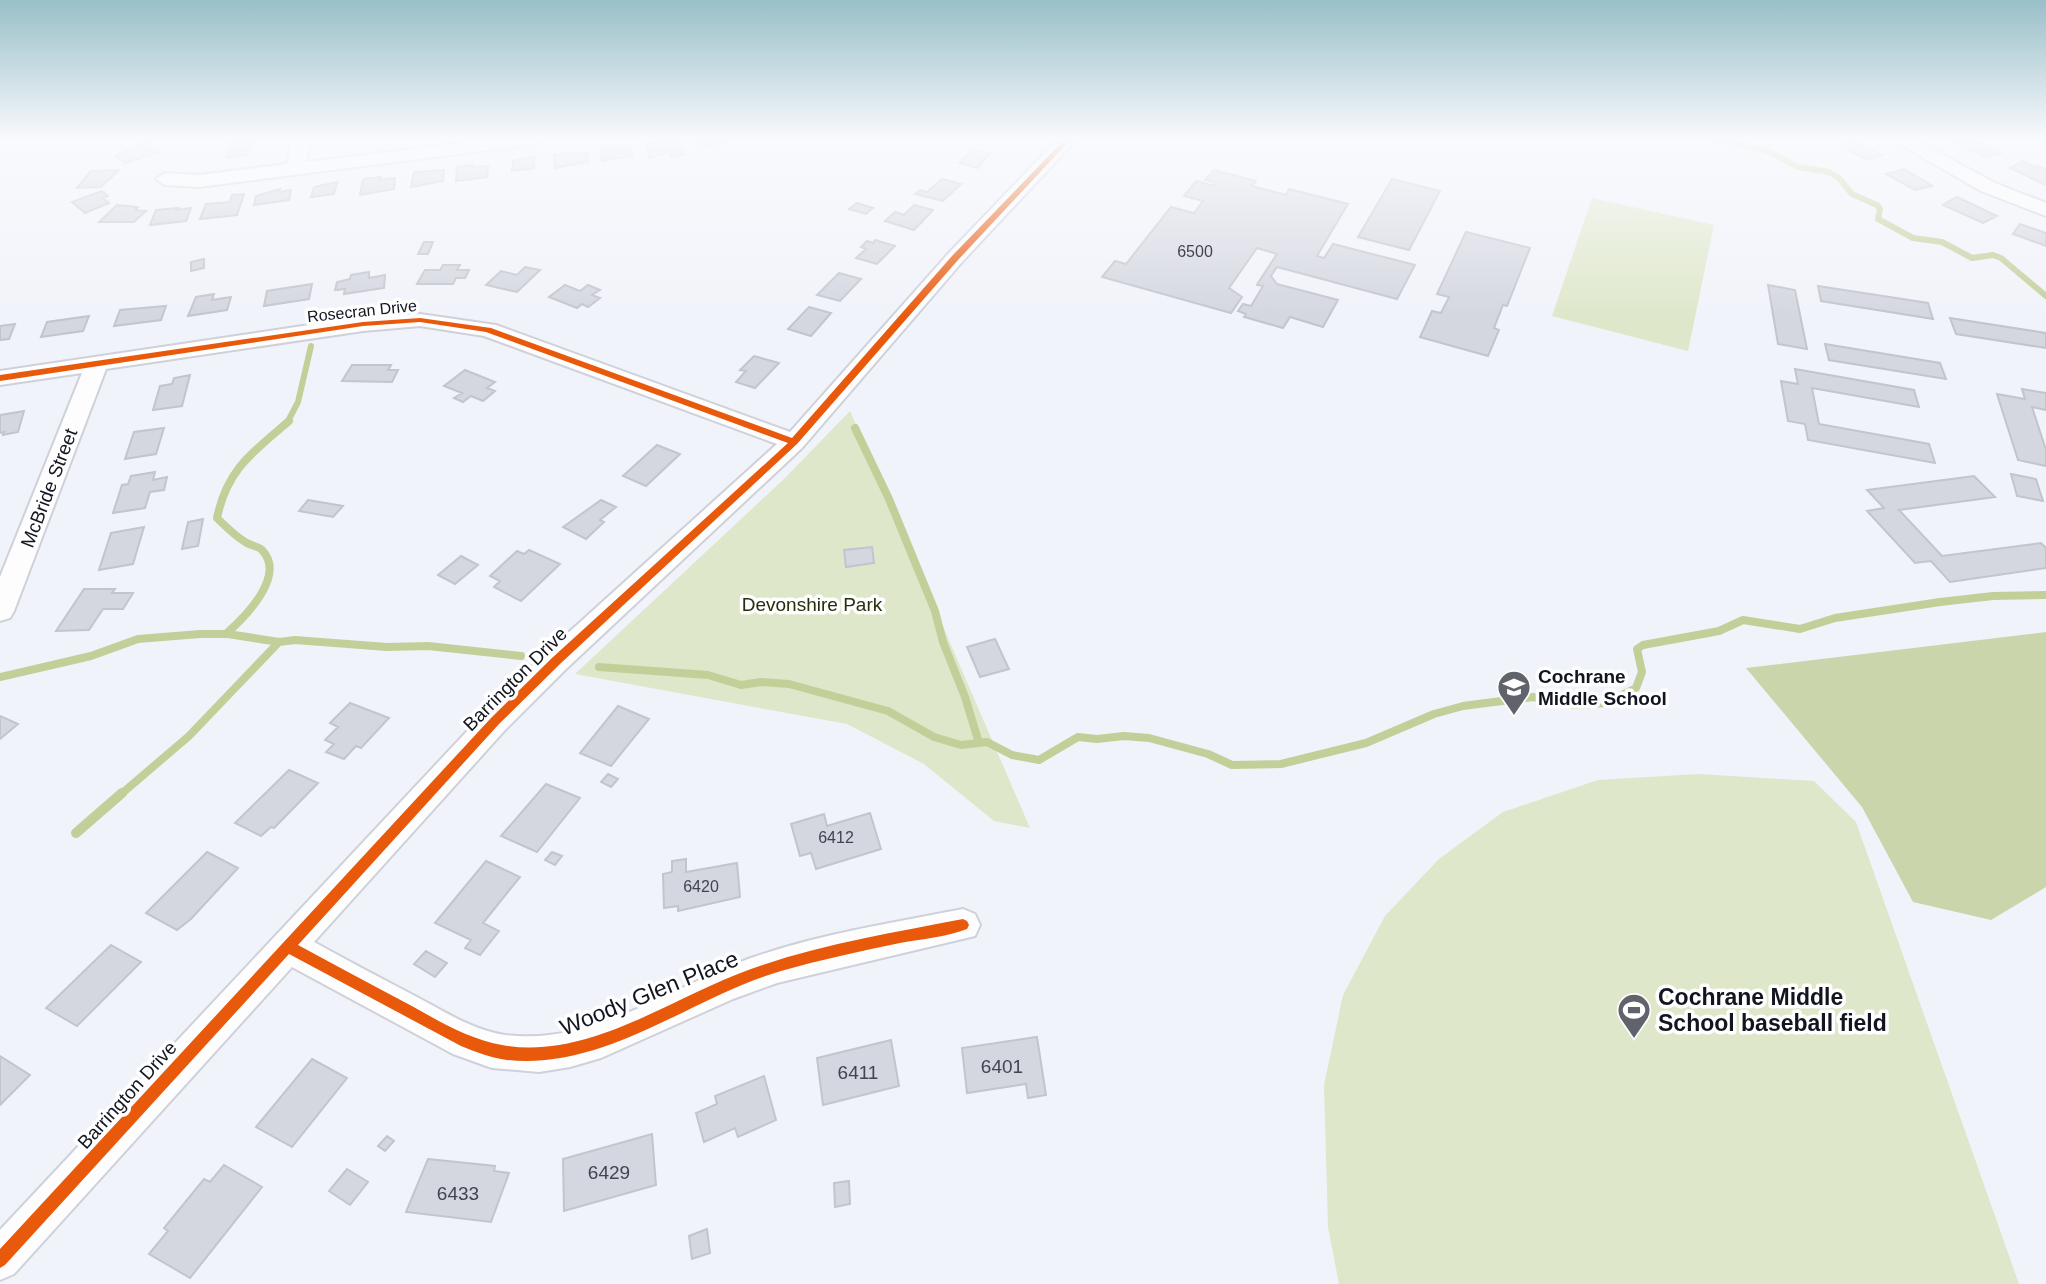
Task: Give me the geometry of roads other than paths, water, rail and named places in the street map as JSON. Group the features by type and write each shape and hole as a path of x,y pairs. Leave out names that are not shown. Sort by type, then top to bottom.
{"street":[{"name":"Barrington Drive","path":"0,1260 512,704 794,442 1011,199"},
{"path":"2018,199 2046,210"},
{"name":"Rosecran Drive","path":"0,378 363,324 420,320 506,335 794,442"},
{"name":"McBride Street","path":"0,611 97,364"},
{"name":"Woody Glen Place","path":"287,946 458,1038 506,1053 547,1054 616,1034 749,975 880,942 963,925"}],"waterway":[{"path":"1863,199 1880,209 1878,219 1913,238 1942,242 1972,258 1993,255 2001,258 2046,296"},
{"path":"287,422 298,402 311,346"},
{"path":"226,634 260,596 269,572 268,560 262,550 239,538 217,518 221,501 243,463 287,422"},
{"path":"855,428 889,499 935,611 943,642 965,697 979,743"},
{"path":"979,743 987,742 1012,755 1039,760 1078,737 1097,739 1124,736 1149,738 1208,754 1232,765 1281,764 1366,743 1434,714 1463,706 1533,697 1576,705 1605,703 1636,688 1642,672 1637,649 1643,645 1719,631 1743,620 1800,629 1835,618 1940,602 1993,596 2046,595"},
{"path":"0,677 91,656 138,639 226,634"},
{"path":"226,634 279,642"},
{"path":"279,642 295,640 387,647 428,646 521,656"},
{"path":"120,795 189,736 279,642"},
{"path":"599,667 708,675 741,685 761,682 789,684 888,711 934,737 961,745 979,743"},
{"path":"76,833 122,793"}],"place":[{"name":"Cochrane Middle School","path":"1514,717"},
{"name":"Cochrane Middle School baseball field","path":"1634,1040"}],"park label":[{"name":"Devonshire Park","path":"812,604"}]}
